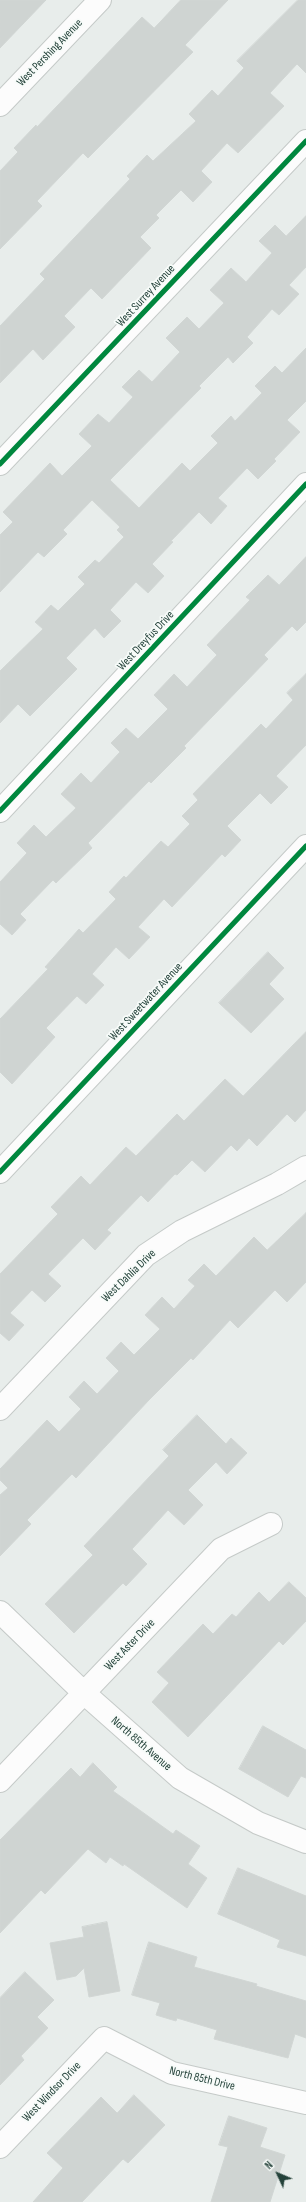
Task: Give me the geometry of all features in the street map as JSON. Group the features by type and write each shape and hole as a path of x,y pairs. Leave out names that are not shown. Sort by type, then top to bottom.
{"street":[{"name":"West Pershing Avenue","path":"0,105 100,0"},
{"name":"West Surrey Avenue","path":"0,464 306,141"},
{"name":"West Dreyfus Drive","path":"0,811 306,484"},
{"name":"West Sweetwater Avenue","path":"1,1168 306,846"},
{"name":"West Dahlia Drive","path":"0,1409 146,1255 182,1231 277,1184 306,1167"},
{"name":"West Aster Drive","path":"0,1781 221,1549 271,1524"},
{"name":"North 85th Avenue","path":"0,1612 84,1692 180,1778 258,1823 306,1842"},
{"name":"North 85th Drive","path":"104,2038 172,2073 306,2103"},
{"name":"West Windsor Drive","path":"0,2147 104,2038"}],"building":[{"path":"0,0 46,0 0,48"},
{"path":"181,0 228,0 185,45 193,52 88,158 83,153 37,201 42,206 0,249 0,171 18,152 14,148 36,125 37,127 142,17 154,28"},
{"path":"298,0 306,0 306,73 297,64 270,93 284,106 238,153 227,143 201,171 212,182 193,202 181,190 156,215 159,218 140,237 151,248 102,299 91,288 64,316 75,327 43,360 33,349 0,383 0,326 45,279 40,274 130,179 127,176 147,155 153,161 196,121 189,114 212,90 218,96 244,68 237,61"},
{"path":"306,216 306,267 289,285 299,294 279,315 272,309 247,337 253,343 233,363 228,357 199,386 201,388 110,480 139,508 182,463 190,471 218,443 211,436 231,416 235,421 262,393 255,386 275,366 282,373 306,348 306,401 287,420 300,432 274,459 276,461 258,479 247,468 218,498 227,506 211,524 199,512 171,541 173,542 152,564 164,576 148,593 136,582 110,610 121,621 104,638 95,628 66,658 77,669 30,716 18,704 0,723 0,671 43,629 35,622 51,605 58,611 85,584 78,577 95,560 99,563 124,537 117,530 120,527 92,500 63,530 67,534 44,557 38,552 0,592 0,535 13,522 3,512 50,463 62,476 92,446 79,434 98,414 109,423 133,397 122,387 139,370 152,382 180,352 166,338 187,317 199,329 224,303 210,290 231,268 246,282 272,253 259,241 275,225 286,236"},
{"path":"306,557 306,622 297,631 292,626 264,655 268,659 184,746 186,748 151,783 149,781 88,843 92,848 56,883 53,880 20,914 26,920 12,935 0,924 0,882 27,853 17,843 34,825 46,837 76,808 61,794 81,773 91,783 120,752 111,743 126,728 138,739 168,709 154,695 174,674 187,687 217,655 207,645 250,600 246,597 268,575 279,585"},
{"path":"306,674 306,745 276,776 288,787 271,804 260,793 227,826 241,840 225,857 222,854 172,907 164,899 138,927 150,937 129,959 116,947 92,974 104,985 86,1004 77,996 46,1028 55,1037 12,1084 0,1072 0,1019 48,969 45,967 79,929 83,933 116,899 109,892 124,876 126,878 161,841 168,847 190,824 182,816 198,800 193,794 261,724 266,729 293,700 287,693"},
{"path":"268,952 284,968 269,984 284,999 251,1033 219,1003"},
{"path":"306,1032 306,1110 295,1122 287,1114 257,1146 249,1138 237,1151 231,1145 205,1172 192,1160 177,1175 175,1174 148,1202 141,1195 107,1230 111,1233 95,1250 83,1238 48,1274 61,1286 45,1302 32,1290 10,1313 24,1325 9,1341 0,1333 0,1274 58,1214 51,1207 81,1176 90,1185 126,1147 136,1156 177,1114 184,1121 225,1079 243,1096"},
{"path":"306,1213 306,1282 287,1302 275,1290 238,1328 230,1320 193,1360 191,1358 149,1400 76,1478 72,1474 27,1520 31,1524 0,1556 0,1495 8,1488 0,1480 0,1469 47,1420 59,1432 81,1409 69,1397 84,1381 97,1394 119,1371 106,1358 121,1342 134,1355 160,1329 145,1315 162,1297 174,1309 195,1286 188,1280 204,1264 216,1276 254,1237 267,1250"},
{"path":"197,1415 226,1444 231,1438 247,1453 227,1474 216,1462 188,1490 203,1505 184,1525 168,1510 132,1549 147,1564 126,1586 123,1583 74,1633 45,1604 93,1555 84,1546 169,1456 163,1450"},
{"path":"289,1582 306,1598 306,1621 283,1645 279,1641 188,1737 152,1702 169,1683 157,1672 203,1624 213,1634 232,1614 236,1617 259,1592 269,1602"},
{"path":"263,1726 306,1750 306,1778 301,1776 288,1797 239,1769"},
{"path":"93,1763 117,1787 113,1791 173,1834 176,1830 200,1846 188,1864 207,1878 187,1908 124,1864 123,1866 110,1857 106,1863 88,1849 45,1894 41,1890 0,1933 0,1840 71,1768 80,1777"},
{"path":"238,1868 306,1896 306,1956 277,1947 280,1940 218,1914"},
{"path":"107,1922 120,1991 89,1997 84,1968 76,1976 57,1980 50,1943 84,1937 82,1927"},
{"path":"149,1942 197,1957 194,1967 257,1984 256,1986 306,2001 306,2038 295,2034 288,2058 214,2039 217,2030 177,2018 176,2021 156,2015 160,2003 132,1995"},
{"path":"25,1972 54,2000 37,2017 48,2028 21,2056 24,2060 0,2085 0,1998"},
{"path":"134,2095 165,2125 128,2163 123,2159 82,2202 33,2202 63,2168 47,2153 101,2097 117,2113"},
{"path":"229,2116 267,2128 260,2147 285,2155 270,2202 211,2202 228,2147 219,2145"}],"cycle path":[{"path":"0,464 306,141"},
{"path":"0,811 306,484"},
{"path":"0,1172 306,846"}]}
